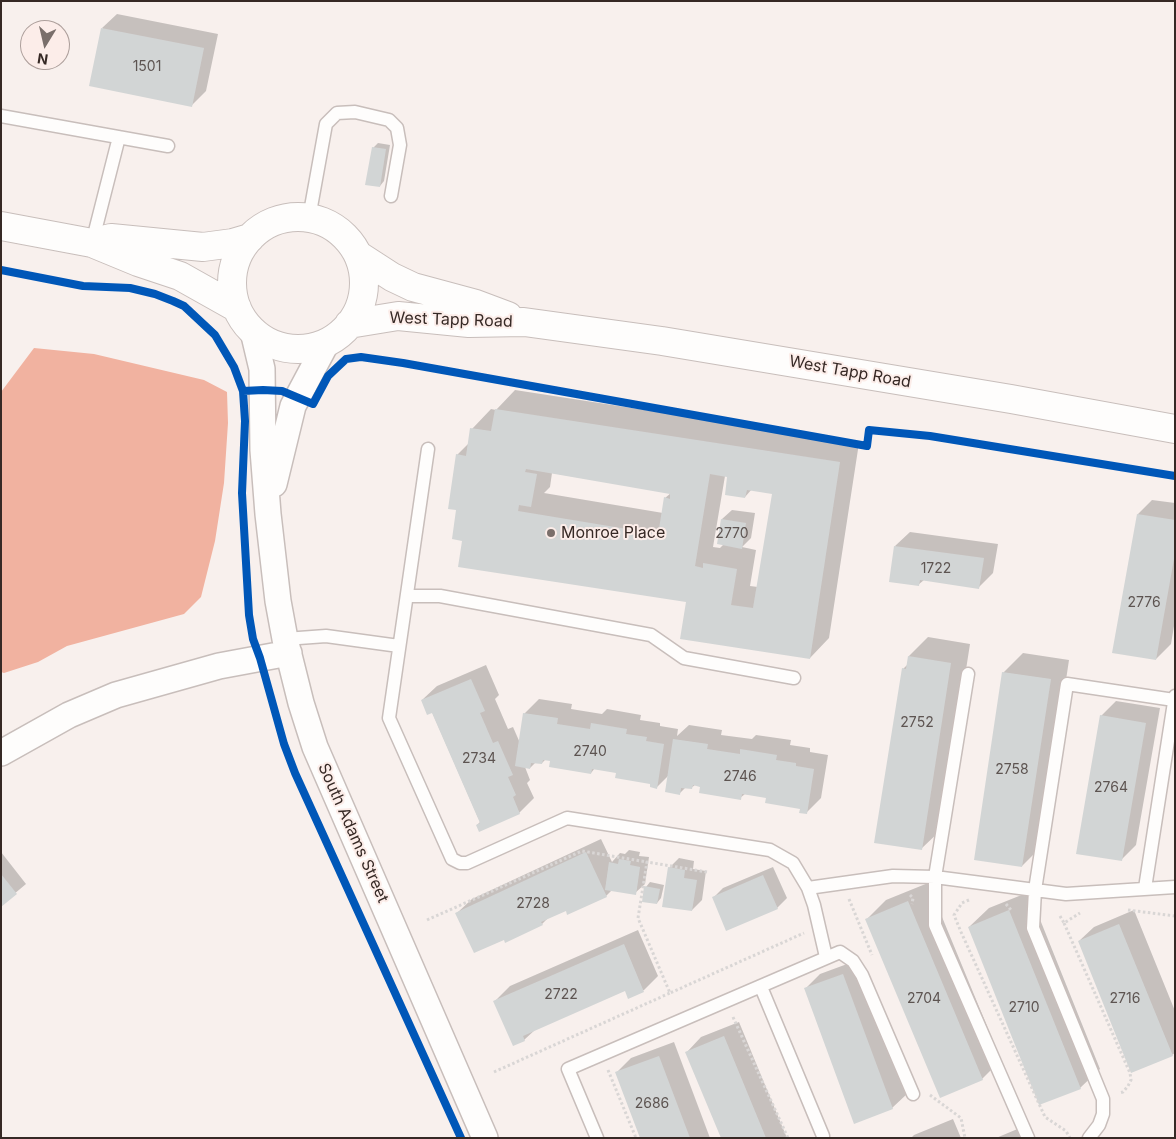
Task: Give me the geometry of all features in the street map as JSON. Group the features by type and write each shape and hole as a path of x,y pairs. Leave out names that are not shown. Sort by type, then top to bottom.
{"main road":[{"name":"West Tapp Road","path":"293,217 309,218 324,222 338,230 350,242 358,255 363,273 364,291 359,308 343,331 326,342 308,348 288,348 269,342 253,331 241,317 232,290 233,271 239,253 250,238 262,227 277,220 293,217"},
{"name":"West Tapp Road","path":"1,226 92,243 138,262 180,276 237,308"},
{"name":"West Tapp Road","path":"92,243 111,238 202,247 233,243 250,238"},
{"name":"West Tapp Road","path":"358,255 392,277 413,287 476,304 524,322"},
{"name":"West Tapp Road","path":"349,324 398,316 470,323 524,322 671,342 1011,399 1175,429"}],"street":[{"name":"South Adams Street","path":"253,331 262,369 264,406 263,450 278,601 301,703 316,748 485,1138"},
{"name":"South Adams Street","path":"268,514 292,406 326,342"},
{"path":"1,753 69,715 116,695 287,646"}],"lane":[{"path":"309,218 326,124 337,113 355,112 389,120 397,128 400,145 391,196"},
{"path":"1,116 168,146"},
{"path":"92,243 118,137"},
{"path":"428,449 389,718 452,859 460,863 467,863 568,818 770,850 793,863 808,888 826,957"},
{"path":"407,596 440,596 651,635 684,658 794,678"},
{"path":"287,646 326,636 399,646"},
{"path":"968,674 935,877 935,925 1028,1138"},
{"path":"1089,1138 1099,1125 1103,1114 1103,1099 1032,928 1035,890 1068,684 1174,700"},
{"path":"1145,888 1175,696"},
{"path":"808,888 893,876 935,877 1066,894 1175,887"},
{"path":"597,1138 568,1069 840,952 853,961 862,975 913,1094"},
{"path":"760,987 823,1136"}],"path":[{"path":"427,920 582,851 707,872"},
{"path":"647,862 638,918 670,993"},
{"path":"973,899 962,903 954,915 1045,1117 1066,1131 1070,1138"},
{"path":"1005,903 1011,910"},
{"path":"1122,910 1175,916"},
{"path":"1064,923 1078,913 1086,912"},
{"path":"1060,916 1130,1073 1131,1080 1128,1086 1123,1092 1116,1094"},
{"path":"494,1072 819,927"},
{"path":"733,1017 788,1138"},
{"path":"616,1067 606,1071 636,1138"}],"shaded area":[{"path":"34,348 94,354 204,380 227,392 228,423 224,483 215,541 201,597 184,614 67,646 38,662 4,673 1,672 1,392"}],"building":[{"path":"101,28 204,48 192,107 89,86"},
{"path":"372,147 386,149 380,187 365,185"},
{"name":"Monroe Place","path":"495,409 840,462 810,659 680,639 686,602 458,567 462,541 452,539 456,510 448,509 456,454 466,456 470,428 491,431","holes":["526,469 670,494 670,499 664,497 659,529 664,530 663,535 518,511 519,505 531,507 537,474 525,472","710,474 727,477 725,495 745,498 747,490 772,494 753,608 731,605 737,569 703,563 703,568 695,566"]},
{"path":"1137,514 1175,520 1175,553 1156,660 1112,653"},
{"path":"721,519 746,523 742,549 717,544"},
{"path":"894,546 984,558 979,589 920,580 919,586 889,582"},
{"path":"908,656 951,663 922,850 874,843 902,668 906,669"},
{"path":"1002,672 1051,679 1022,867 974,860"},
{"path":"471,679 485,711 480,713 493,743 498,741 513,775 508,777 516,795 513,797 520,814 479,832 476,825 480,823 432,713 427,715 421,700"},
{"path":"523,713 558,718 557,724 590,729 591,723 627,729 626,734 647,737 646,741 664,744 657,789 650,787 650,784 615,778 616,773 592,769 591,774 549,767 550,761 543,760 542,764 531,763 530,769 515,766"},
{"path":"1100,715 1146,723 1122,861 1076,854"},
{"path":"673,739 708,744 707,749 740,754 740,749 777,755 776,760 796,763 796,766 814,769 807,814 799,813 800,809 765,803 766,798 742,794 741,800 699,793 700,787 693,785 692,789 681,788 680,795 665,792"},
{"path":"586,852 607,897 567,915 566,911 541,922 543,925 505,943 504,940 474,953 455,913"},
{"path":"619,859 631,861 630,865 640,867 636,895 605,890 609,862 618,864"},
{"path":"668,867 685,870 684,878 697,880 692,911 662,907"},
{"path":"1,874 17,894 1,907"},
{"path":"763,875 778,909 726,931 712,897"},
{"path":"644,886 660,889 657,904 642,902"},
{"path":"908,901 983,1080 940,1098 865,919"},
{"path":"1009,910 1081,1089 1039,1105 968,927"},
{"path":"1119,924 1173,1056 1131,1073 1078,941"},
{"path":"624,944 644,992 628,999 625,991 523,1036 525,1041 513,1046 493,1001"},
{"path":"843,974 893,1109 854,1124 804,988"},
{"path":"724,1036 766,1138 721,1138 685,1052"},
{"path":"659,1056 690,1138 640,1138 615,1072"}],"cycle path":[{"path":"1,270 83,286 130,288 173,301 184,306 215,335 234,367 243,391 245,421 242,493 249,615 253,639 284,744 295,773 461,1138"},
{"path":"243,391 282,391 313,404 328,376 346,359 361,357 867,446 869,430 930,436 1175,476"}],"place":[{"name":"Monroe Place","path":"551,533"}]}
